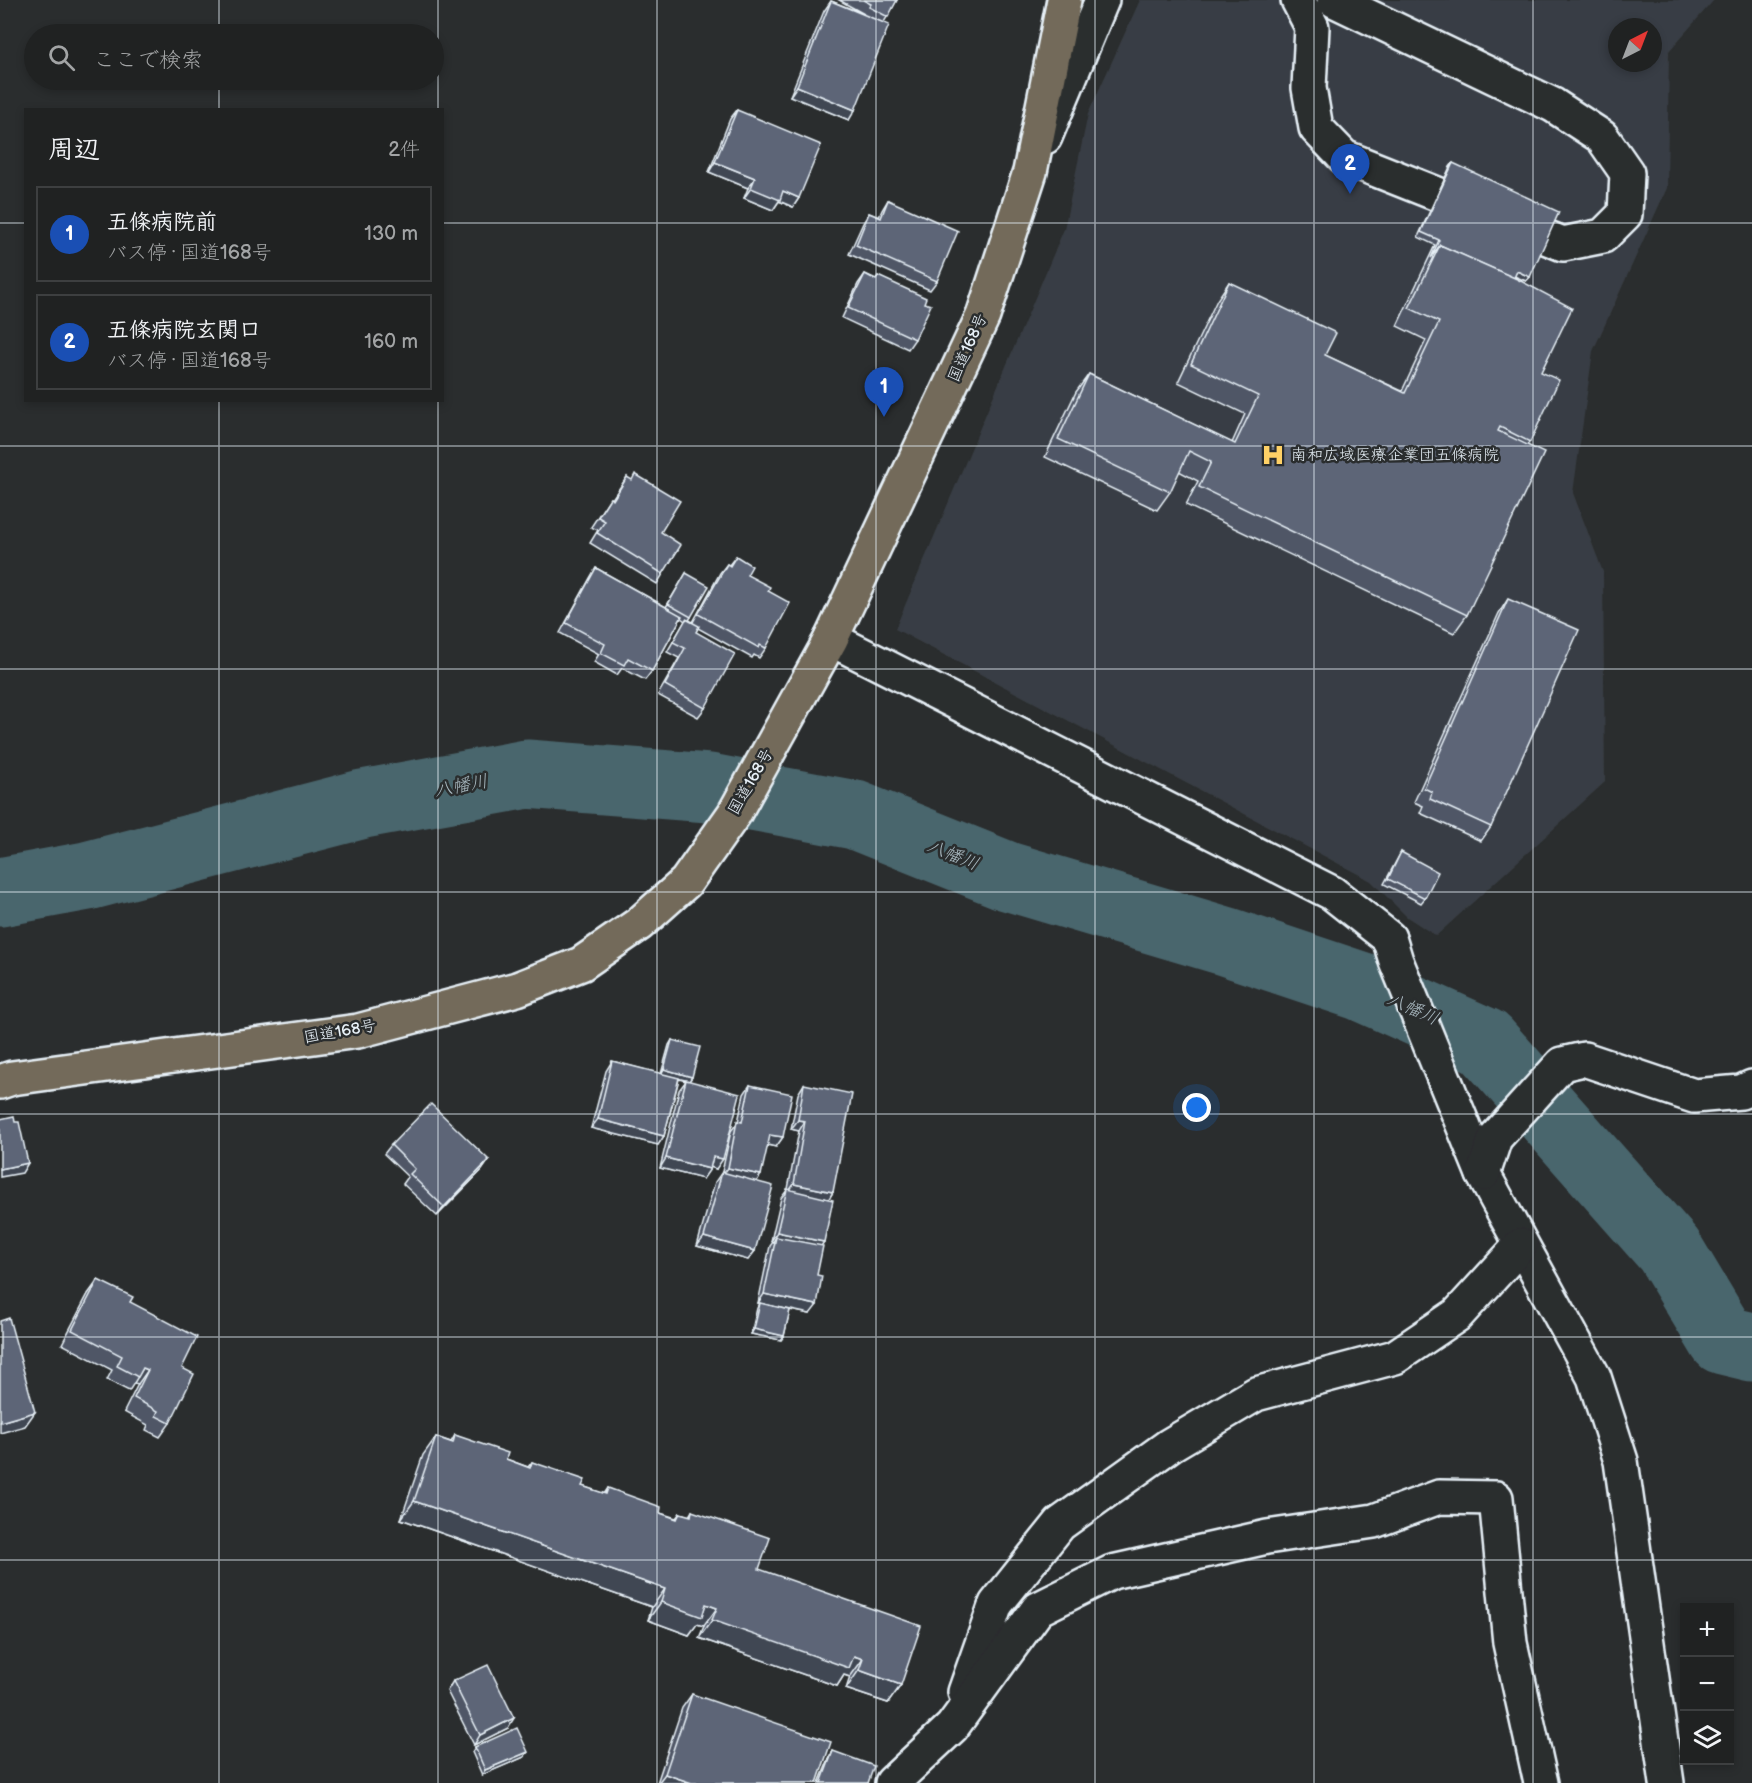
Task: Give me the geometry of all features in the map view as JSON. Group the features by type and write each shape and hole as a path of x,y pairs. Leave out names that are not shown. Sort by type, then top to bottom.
{"highway":[{"name":"国道168号","path":"0,1082 12,1077 358,1031 517,989 581,964 639,924 686,882 734,814 831,639 983,316 1030,172 1064,0"}],"street":[{"path":"1030,172 1102,0"},
{"path":"1298,0 1312,27 1309,88 1316,128 1344,157 1563,244 1604,236 1625,214 1627,173 1602,137 1553,105 1334,0"},
{"path":"831,639 1332,894 1389,938 1483,1174 1594,1377 1621,1461 1667,1783"},
{"path":"1483,1174 1495,1138 1562,1064 1584,1059 1694,1096 1741,1092 1752,1087"},
{"path":"952,1727 996,1604 1060,1524 1170,1445 1256,1394 1395,1357 1457,1315 1521,1245"},
{"path":"892,1783 952,1727 1038,1609 1112,1572 1267,1537 1374,1521 1439,1497 1496,1498 1510,1643 1541,1783"}],"shaded area":[{"name":"南和広域医療企業団五條病院","path":"1140,0 1714,0 1669,51 1667,188 1593,351 1573,493 1603,572 1605,782 1436,936 1407,917 1371,881 895,629 1064,229 1088,114"}],"building":[{"path":"863,0 897,0 888,17 869,7 871,4"},
{"path":"831,1 889,25 855,110 797,86"},
{"path":"737,110 821,145 799,198 783,191 780,200 751,188 755,178 715,162"},
{"path":"1453,163 1559,212 1530,277 1517,271 1514,278 1440,245 1431,258 1439,240 1421,232"},
{"path":"888,200 958,231 937,281 856,245 869,213 881,218"},
{"path":"1440,245 1517,279 1572,308 1541,372 1559,380 1530,442 1500,427 1498,431 1544,453 1467,615 1199,487 1211,462 1189,451 1170,492 1058,439 1089,374 1235,444 1258,396 1191,364 1229,282 1336,333 1325,355 1405,393 1439,322 1409,308"},
{"path":"865,274 876,280 878,276 926,298 924,303 931,305 915,339 848,308"},
{"path":"635,474 680,501 661,532 681,545 663,574 597,533 605,521 598,517 610,498 613,500 627,477 632,480"},
{"path":"736,556 752,566 747,575 770,587 768,591 790,603 766,648 760,645 759,648 698,614 727,564 730,566"},
{"path":"596,568 682,616 652,671 628,658 624,665 601,653 605,644 566,623"},
{"path":"686,573 709,586 691,617 668,604"},
{"path":"1508,599 1579,630 1491,827 1430,799 1432,792 1424,788"},
{"path":"686,619 699,626 696,632 735,654 705,708 665,685 685,648 673,642"},
{"path":"1401,852 1438,872 1425,898 1388,879"},
{"path":"672,1040 700,1047 692,1077 664,1069"},
{"path":"612,1061 679,1078 664,1136 598,1119"},
{"path":"686,1080 740,1094 723,1159 713,1157 710,1169 666,1158"},
{"path":"804,1084 852,1094 833,1192 794,1184 805,1121 798,1120"},
{"path":"750,1085 792,1094 783,1137 770,1135 761,1175 728,1168 737,1121 742,1122"},
{"path":"431,1104 489,1160 444,1207 410,1174 415,1169 391,1145"},
{"path":"14,1116 15,1122 19,1122 28,1163 0,1169 0,1119"},
{"path":"722,1172 773,1186 755,1251 704,1237"},
{"path":"787,1189 833,1200 824,1242 777,1232"},
{"path":"776,1237 823,1246 817,1275 822,1276 817,1305 764,1294"},
{"path":"98,1280 133,1297 130,1302 197,1337 182,1368 194,1374 170,1423 156,1416 158,1411 134,1398 148,1370 143,1368 138,1377 117,1366 122,1356 72,1330"},
{"path":"760,1303 790,1310 784,1336 754,1329"},
{"path":"9,1318 35,1412 0,1422 0,1321"},
{"path":"455,1435 508,1453 506,1459 530,1468 532,1462 585,1480 582,1486 606,1494 608,1488 661,1507 660,1513 677,1519 680,1513 691,1516 692,1511 770,1538 759,1569 921,1626 901,1685 859,1670 863,1659 854,1656 849,1668 712,1620 717,1608 706,1604 702,1617 661,1602 665,1589 414,1501 436,1437 453,1443"},
{"path":"488,1665 514,1718 480,1735 453,1681"},
{"path":"692,1694 831,1742 817,1783 692,1783 665,1774"},
{"path":"517,1728 528,1752 485,1770 475,1747"},
{"path":"833,1751 874,1766 868,1783 821,1783"}],"waterway":[{"name":"八幡川","path":"0,892 87,876 363,804 527,774 709,788 855,815 1007,876 1225,941 1360,986 1485,1042 1669,1250 1723,1340 1752,1347"}],"place":[{"name":"五條病院玄関口","path":"1350,194"},
{"name":"五條病院前","path":"884,417"},
{"name":"南和広域医療企業団五條病院","path":"1273,455"}]}
